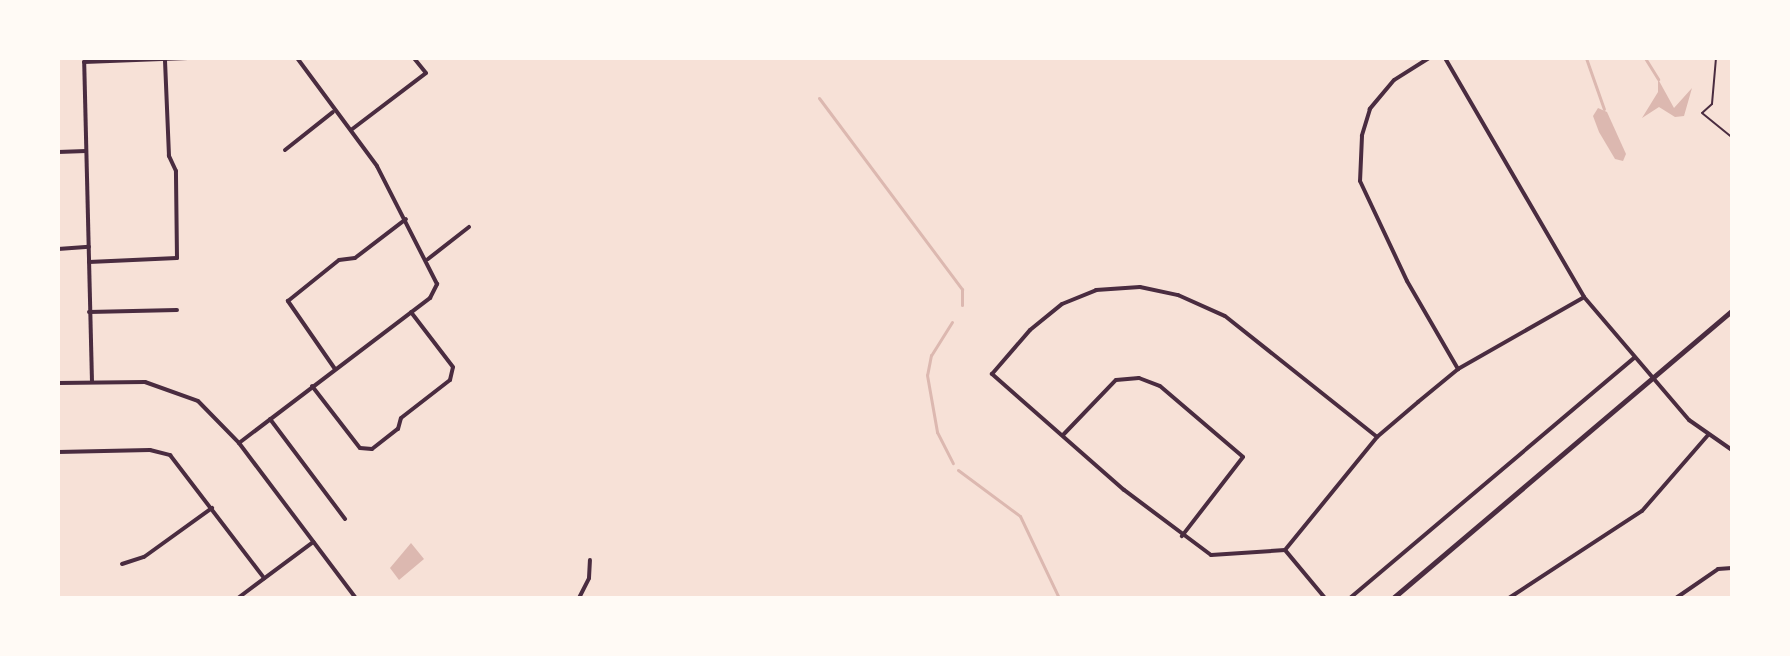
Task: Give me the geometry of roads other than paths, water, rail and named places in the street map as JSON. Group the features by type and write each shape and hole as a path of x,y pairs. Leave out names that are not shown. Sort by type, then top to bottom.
{"street":[{"path":"92,382 84,62 188,58"},
{"path":"239,443 435,291 428,259 406,219 351,130 333,112 297,58"},
{"path":"351,130 426,73 414,58"},
{"path":"1429,58 1394,80 1370,109 1362,136 1360,181 1407,281 1458,369"},
{"path":"1445,58 1584,297 1651,379 1708,435 1732,450"},
{"path":"89,262 177,258 176,171 169,156 165,59"},
{"path":"285,150 333,112"},
{"path":"58,152 86,151"},
{"path":"335,369 288,301 339,260 355,258 406,219"},
{"path":"428,259 469,227"},
{"path":"58,249 89,247"},
{"path":"1377,437 1225,316 1178,295 1140,287 1096,290 1062,304 1030,330 992,374 1182,536 1211,555 1285,550 1377,437 1458,369 1584,297"},
{"path":"89,312 177,310"},
{"path":"1393,598 1522,491 1552,458 1732,310"},
{"path":"312,386 360,448 372,449 452,373 453,367 411,312"},
{"path":"1350,598 1634,358"},
{"path":"1063,435 1116,380 1139,378 1167,391 1243,457 1182,536"},
{"path":"58,383 145,382 182,392 212,411 356,598"},
{"path":"270,419 345,519"},
{"path":"1509,598 1642,511 1708,435"},
{"path":"58,452 162,451 177,461 264,578"},
{"path":"122,564 144,557 212,508"},
{"path":"238,598 313,542"},
{"path":"1285,550 1325,598"},
{"path":"579,598 589,578 590,560"},
{"path":"1676,598 1718,569 1732,568"}],"waterway":[{"path":"1586,58 1604,109"},
{"path":"1645,58 1658,79"},
{"path":"819,98 962,289 962,305"},
{"path":"952,322 931,355 927,375 937,432 953,463"},
{"path":"958,470 1020,516 1059,598"}]}
